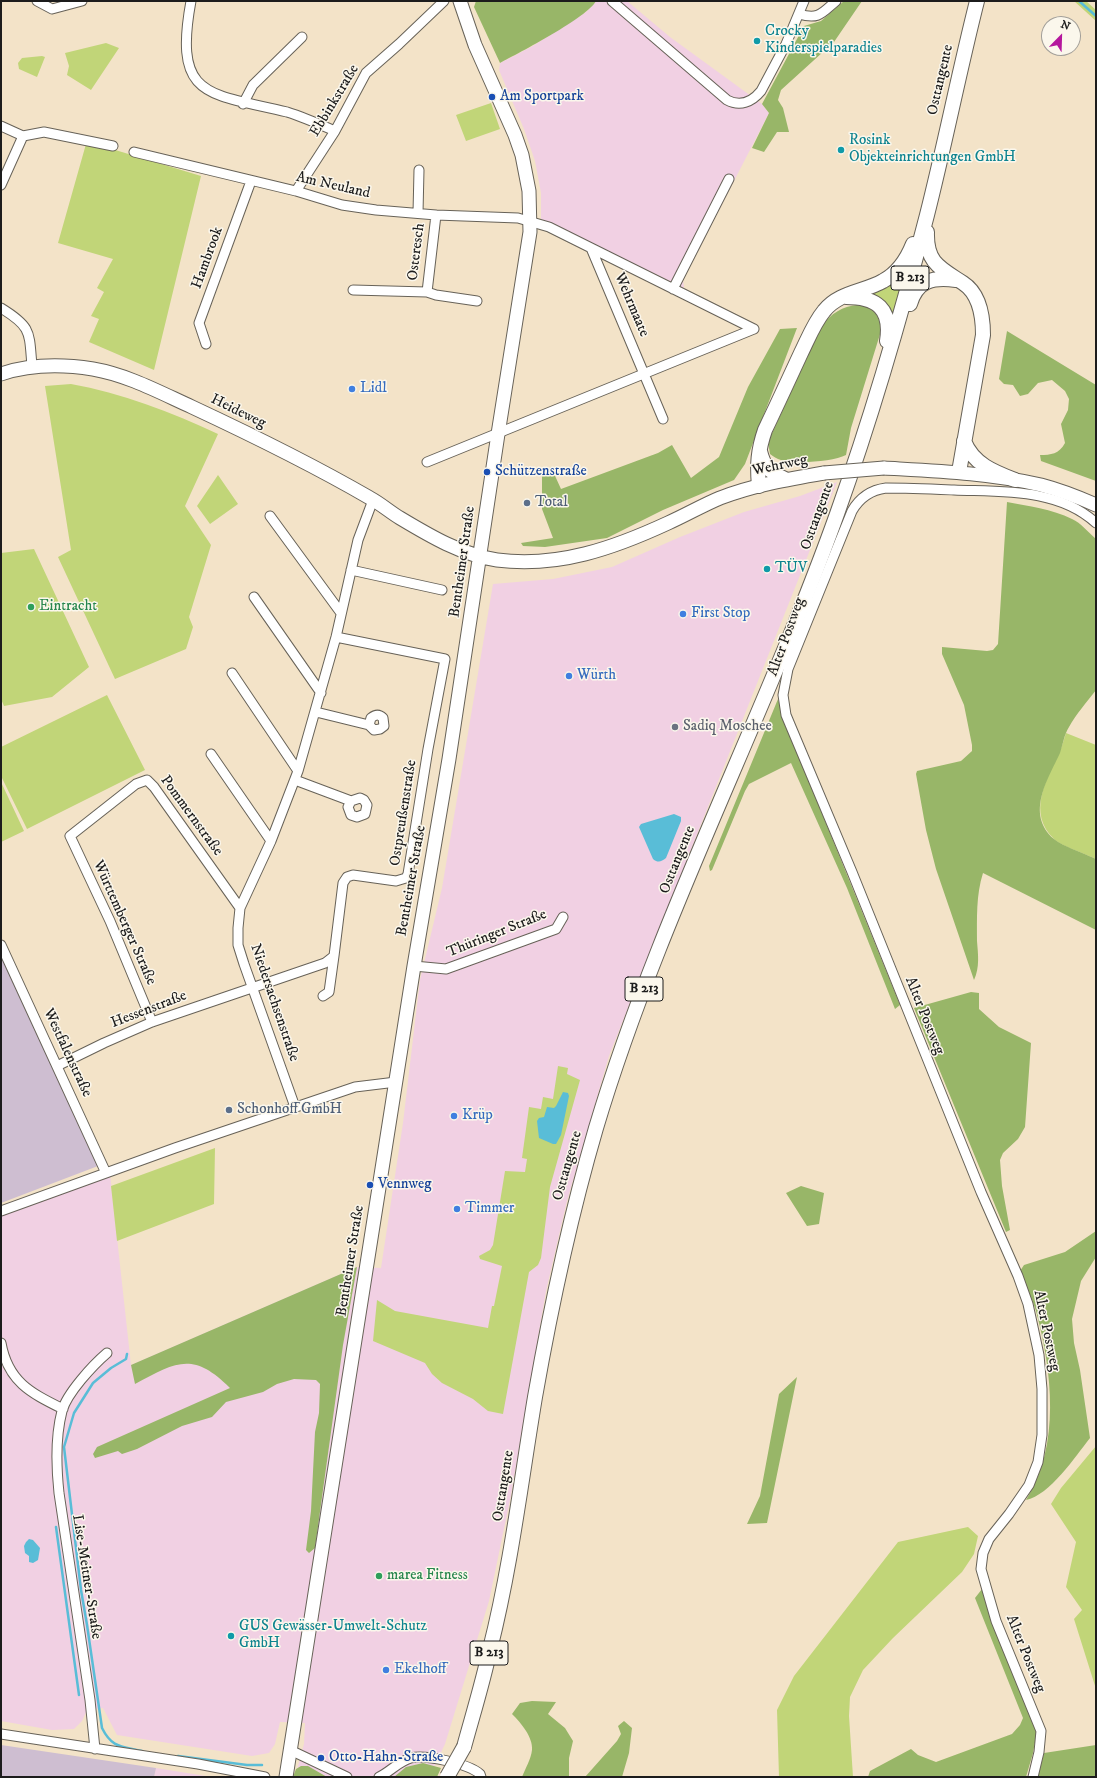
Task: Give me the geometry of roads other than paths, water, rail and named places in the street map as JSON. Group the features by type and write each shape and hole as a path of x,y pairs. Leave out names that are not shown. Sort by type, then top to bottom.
{"main road":[{"name":"Osttangente","path":"464,1747 491,1647 509,1559 536,1393 558,1277 574,1207 597,1126 620,1054 651,970 729,780 771,684 837,514 892,345 928,212 977,1"},
{"path":"928,212 926,242 929,255 933,261 956,280 966,286 977,300 981,310 983,323 983,335 959,472"},
{"path":"759,486 757,459 759,446 765,430 819,318 830,305 842,298 882,282 896,272 909,254 928,212"},
{"path":"892,345 907,315 912,296 917,288 936,278 956,280"},
{"path":"842,298 859,297 869,300 877,304 886,314 889,330 882,375"},
{"path":"964,441 970,454 981,464 996,473 1015,480"},
{"path":"759,446 762,461 769,470 785,479"},
{"path":"447,1777 464,1747"},
{"name":"B 213","path":"455,1777 464,1747"}],"street":[{"path":"37,1 52,9 82,1"},
{"path":"191,1 186,32 186,46 190,71 200,85 206,90 222,97 243,104 296,115 335,131"},
{"name":"Ebbinkstraße","path":"296,191 335,131 366,73 444,1"},
{"name":"Bentheimer Straße","path":"286,1777 414,966 449,759 530,232 530,191 522,155 515,135 475,46 460,1"},
{"path":"612,1 732,102 746,103 755,98 761,91 804,1"},
{"path":"799,14 810,17 819,16 836,1"},
{"path":"243,104 253,85 302,37"},
{"path":"1,126 23,136 44,132 113,146"},
{"path":"1,185 23,136"},
{"name":"Am Neuland","path":"134,152 296,191 342,205 376,210 436,215 518,218 530,220"},
{"path":"418,213 419,170"},
{"path":"673,289 729,180"},
{"name":"Hambrook","path":"206,344 199,323 251,181"},
{"name":"Osteresch","path":"427,292 436,215"},
{"name":"Wehrmaate","path":"530,220 549,227 754,329 644,373"},
{"name":"Wehrmaate","path":"591,248 663,419"},
{"name":"Osteresch","path":"353,290 427,292 436,295 477,301"},
{"path":"1,308 17,318 26,328 30,341 32,366"},
{"name":"Heideweg","path":"1,374 32,366 48,365 95,369 121,376 236,428 373,500 422,531 462,551 480,557"},
{"path":"427,462 644,373"},
{"name":"Wehrweg","path":"480,557 528,562 559,560 586,554 612,547 720,498 785,479 824,473 884,468 959,472 1015,480 1042,486 1096,505"},
{"name":"Alter Postweg","path":"1033,1777 1039,1752 1041,1731 996,1621 981,1569 983,1553 989,1539 1029,1485 1038,1462 1042,1435 1040,1355 1028,1304 1018,1276 980,1192 855,879 786,715 784,695 788,669 852,512 868,494 876,490 886,488 1017,492 1038,496 1071,506 1081,511 1096,523"},
{"name":"Niedersachsenstraße","path":"295,1107 238,945 240,908 271,842 298,771 316,712 336,637 362,526 373,500"},
{"path":"270,516 341,613"},
{"path":"351,570 442,590"},
{"path":"254,598 321,693"},
{"name":"Ostpreußenstraße","path":"334,956 343,883 347,877 353,875 396,881 406,878 408,874 428,749 445,659 336,637"},
{"path":"232,673 298,771"},
{"path":"316,712 370,725"},
{"path":"211,754 271,842"},
{"name":"Pommernstraße","path":"70,836 136,784 147,780 154,787 240,908"},
{"path":"295,780 351,801"},
{"name":"Württemberger Straße","path":"70,836 110,921 152,1022"},
{"name":"Thüringer Straße","path":"414,966 446,969 556,929 563,917"},
{"name":"Westfalenstraße","path":"1,945 106,1173"},
{"path":"252,987 325,963 334,956"},
{"path":"323,996 329,992 334,956"},
{"name":"Hessenstraße","path":"57,1066 152,1022 252,987"},
{"path":"1,1211 361,1085 396,1082"},
{"path":"1,1344 8,1366 20,1384 42,1399 63,1409"},
{"name":"Lise-Meitner-Straße","path":"95,1749 92,1715 56,1465 56,1446 63,1409 91,1368 107,1353"},
{"path":"1,1734 198,1764 265,1777"},
{"path":"290,1750 347,1777"},
{"path":"379,1777 405,1760 417,1757 436,1759 471,1768 480,1774 481,1777"}],"water":[{"path":"674,814 681,817 681,821 666,858 661,861 656,861 653,859 639,827 641,824"},
{"path":"563,1092 568,1093 569,1096 561,1135 556,1144 553,1144 539,1138 537,1121 539,1118 544,1117 547,1107 554,1108 556,1106"},
{"path":"29,1539 33,1540 40,1548 38,1560 33,1563 29,1562 29,1556 25,1553 24,1546"}],"waterway":[{"path":"1079,1 1096,16"},
{"path":"127,1354 126,1359 111,1368 93,1383 74,1413 64,1447 81,1590 102,1728 106,1735 114,1743 123,1747 142,1751"},
{"path":"56,1527 79,1695"},
{"path":"178,1756 247,1765 262,1765"}],"place":[{"name":"Crocky Kinderspielparadies","path":"757,41"},
{"name":"Am Sportpark","path":"492,97"},
{"name":"Rosink Objekteinrichtungen GmbH","path":"841,150"},
{"name":"Lidl","path":"352,389"},
{"name":"Schützenstraße","path":"487,472"},
{"name":"Total","path":"527,503"},
{"name":"TÜV","path":"767,569"},
{"name":"Eintracht","path":"31,607"},
{"name":"First Stop","path":"683,614"},
{"name":"Würth","path":"569,676"},
{"name":"Sadiq Moschee","path":"675,727"},
{"name":"Schonhoff GmbH","path":"229,1110"},
{"name":"Krüp","path":"454,1116"},
{"name":"Vennweg","path":"370,1185"},
{"name":"Timmer","path":"457,1209"},
{"name":"marea Fitness","path":"379,1576"},
{"name":"GUS Gewässer-Umwelt-Schutz GmbH","path":"231,1636"},
{"name":"Ekelhoff","path":"386,1670"},
{"name":"Otto-Hahn-Straße","path":"321,1758"}]}
